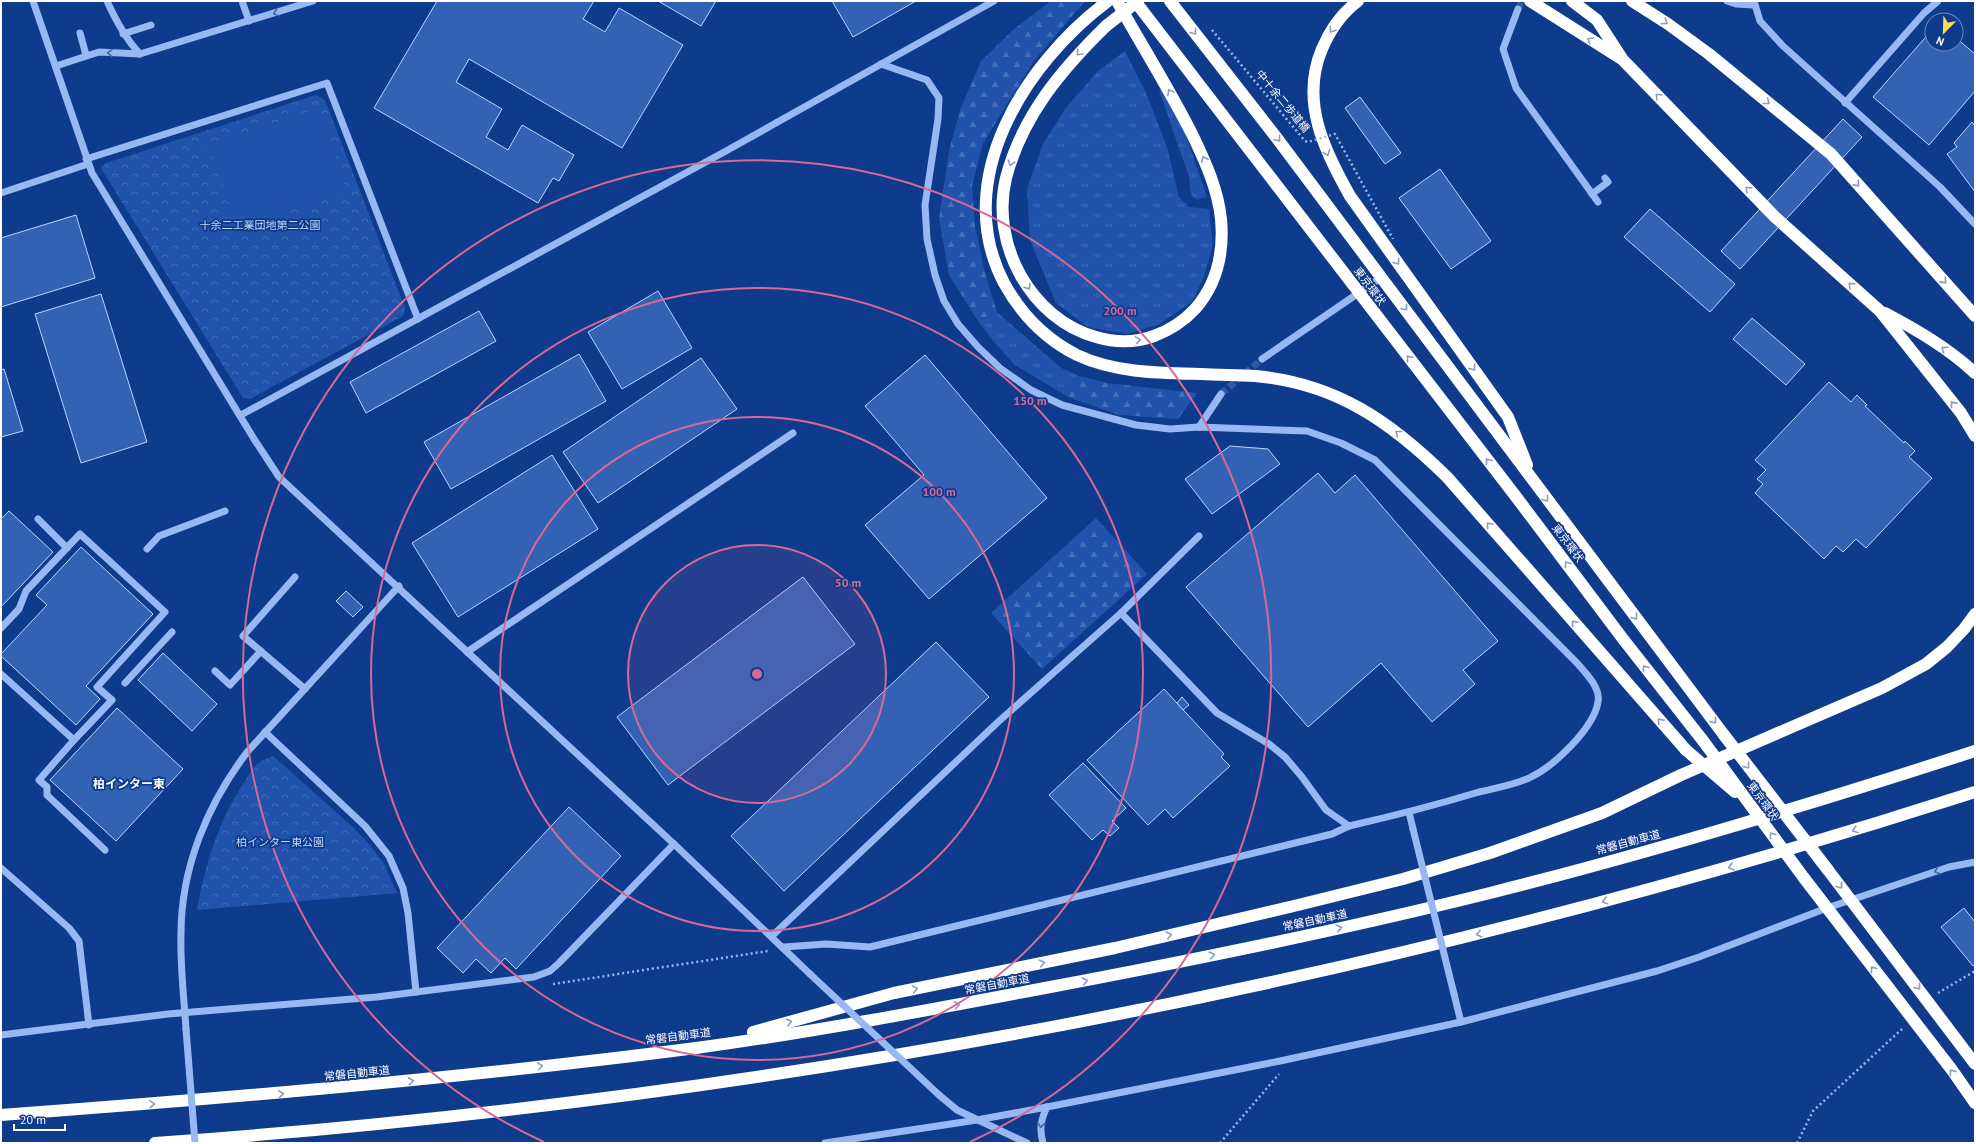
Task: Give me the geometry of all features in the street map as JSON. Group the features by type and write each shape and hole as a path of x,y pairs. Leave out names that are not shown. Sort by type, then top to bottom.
{"highway":[{"path":"1108,1 1095,10 1049,58 1029,84 1016,104 1006,124 990,164 986,192 985,228 998,272 1021,311 1058,344 1078,355 1096,362 1137,370 1256,376 1283,381 1316,389 1351,402 1394,429 1418,449 1447,477 1686,750 1750,805"},
{"path":"1117,1 1165,81 1206,163 1216,193 1222,240 1219,263 1212,285 1201,302 1187,318 1170,330 1144,340 1123,342 1102,339 1081,333 1059,320 1041,304 1028,288 1008,246 1004,224 1003,202 1008,173 1024,129 1038,103 1067,66 1106,26 1137,1"},
{"name":"東京環状","path":"1137,1 1359,294 1517,498 1623,639 1704,742 1804,878 1975,1103"},
{"name":"東京環状","path":"1170,1 1276,137 1724,735 1928,1000 1975,1064"},
{"path":"1358,1 1340,18 1326,38 1317,59 1313,85 1313,108 1319,132 1331,162 1350,196 1508,417 1534,483"},
{"path":"1530,1 1623,60"},
{"path":"1572,1 1597,20 1623,60 1775,217 1880,311 1961,413 1975,436"},
{"path":"1632,1 1668,24 1709,54 1831,154 1975,316"},
{"path":"1880,311 1922,333 1963,362 1975,373"},
{"path":"698,1047 894,994 1115,948 1403,879 1490,853 1602,813 1681,775 1882,688 1932,659 1947,647 1964,629 1975,614"},
{"name":"常磐自動車道","path":"1,1115 266,1095 444,1078 698,1047 896,1017 1122,974 1317,933 1490,893 1687,840 1873,784 1975,751"},
{"path":"155,1143 266,1135 442,1118 697,1086 919,1051 1135,1011 1320,972 1504,928 1699,876 1975,792"},
{"path":"1892,818 1975,798"}],"street":[{"path":"33,1 92,174 240,415 280,477 399,586 467,652 784,947 810,974 939,1095 957,1110 1027,1143"},
{"path":"107,1 123,34 140,54"},
{"path":"242,1 249,21"},
{"path":"56,66 86,55 100,52 140,54 314,1"},
{"path":"240,415 726,151 994,1"},
{"path":"1727,1 1736,4 1754,3 1760,21 1783,46 1940,187 1975,224"},
{"path":"1846,103 1924,13 1938,1"},
{"path":"1518,9 1503,49 1516,88 1598,202"},
{"path":"123,34 150,25"},
{"path":"80,33 86,55"},
{"path":"784,947 826,944 870,947 1332,834 1349,826 1409,812 1530,778 1556,762 1577,738 1592,716 1599,701 1593,681 1375,460 1341,443 1307,431 1199,427 1170,429 1136,425 1062,405 1031,390 1000,368 978,347 958,324 944,300 935,275 927,239 925,205 938,119 939,98 927,80 881,64"},
{"path":"1,193 87,162 327,83 418,319"},
{"path":"1592,194 1608,182 1605,178"},
{"path":"1262,359 1382,277"},
{"path":"1199,427 1221,394"},
{"path":"467,652 793,433"},
{"path":"147,549 159,536 225,511"},
{"path":"38,519 67,548"},
{"path":"1,628 19,609 26,591 80,534 165,612 97,687 112,700 39,780 47,787 47,796 105,850"},
{"path":"772,936 1021,700 1121,613 1199,536"},
{"path":"296,577 243,636 304,689"},
{"path":"195,1143 186,1029 181,933 184,896 191,862 200,833 220,792 234,769 265,732 399,586"},
{"path":"1121,613 1217,713 1269,744 1285,757 1302,777 1326,810 1349,826"},
{"path":"125,683 172,632"},
{"path":"214,671 230,685 261,651"},
{"path":"1,674 74,740"},
{"path":"265,732 365,826 390,856 403,888 408,913 416,992"},
{"path":"1409,812 1461,1022"},
{"path":"1,1035 168,1014 377,997 534,977 550,971 559,963 674,844"},
{"path":"825,1143 977,1120 1047,1107 1280,1061 1461,1022 1656,971 1827,908 1852,901 1949,867 1975,862"},
{"path":"1,868 69,928 79,941 89,1025"},
{"path":"1043,1143 1040,1133 1042,1117 1047,1107"}],"path":[{"name":"中十余二歩道橋","path":"1212,30 1305,141 1308,142 1335,134 1393,239"},
{"path":"534,977 553,984 769,951"},
{"path":"1928,1000 1975,971"},
{"path":"1797,1143 1813,1111 1900,1030 1913,1021"},
{"path":"1220,1143 1282,1071 1280,1061"}],"green space":[{"path":"1051,1 1085,1 1034,61 983,143 972,186 975,226 985,273 997,312 978,321 949,275 939,218 949,151 960,110 981,61 1014,29"},
{"path":"1125,51 1146,93 1167,147 1179,197 1189,207 1209,209 1213,244 1204,277 1192,302 1159,324 1127,334 1088,327 1056,303 1030,240 1027,189 1043,144 1065,109 1097,72"},
{"path":"1159,90 1164,90 1182,124 1207,197 1196,199 1191,195 1189,177"},
{"name":"十余二工業団地第二公園","path":"316,95 325,100 405,308 403,316 250,399 243,398 101,168 106,163"},
{"path":"315,110 322,113 347,191 236,226 212,151 204,153 202,146"},
{"path":"997,312 1061,368 1079,376 1068,397 1015,365 994,342 978,321"},
{"path":"1079,376 1107,383 1197,393 1178,419 1119,415 1068,397"},
{"path":"1096,518 1147,574 1042,669 991,613"},
{"name":"柏インター東公園","path":"273,756 354,828 369,844 383,862 397,893 197,910 208,862 225,816 241,787 257,764"}],"building":[{"path":"437,1 594,1 583,19 605,32 619,8 683,45 622,148 469,59 456,82 502,109 486,137 508,150 522,125 574,155 559,181 553,178 538,203 374,108"},
{"path":"658,1 716,1 701,26"},
{"path":"832,1 916,1 853,37"},
{"path":"1924,39 1924,52 1964,52 1964,45 1975,54 1975,91 1929,145 1873,97"},
{"path":"1360,97 1401,153 1385,164 1345,108"},
{"path":"1843,119 1862,137 1740,269 1721,251"},
{"path":"1972,122 1975,126 1975,192 1947,154 1957,147 1954,143"},
{"path":"1440,169 1491,241 1451,269 1399,198"},
{"path":"1650,209 1735,284 1710,312 1624,237"},
{"path":"76,215 95,278 1,307 1,238"},
{"path":"658,291 692,348 622,389 588,332"},
{"path":"101,294 147,442 81,463 35,314"},
{"path":"479,311 496,341 366,413 350,382"},
{"path":"1752,318 1805,364 1786,385 1733,339"},
{"path":"579,354 606,401 451,489 424,442"},
{"path":"925,355 1047,498 929,599 865,525 924,475 865,406"},
{"path":"701,358 737,409 598,503 563,452"},
{"path":"4,369 23,431 1,437 1,370"},
{"path":"1829,382 1851,402 1857,395 1867,405 1865,406 1904,443 1905,441 1915,451 1909,457 1932,478 1866,548 1856,539 1843,552 1836,546 1824,559 1755,493 1763,484 1757,479 1766,470 1755,460"},
{"path":"1230,446 1268,449 1280,464 1212,514 1185,479"},
{"path":"552,455 598,529 458,617 412,543"},
{"path":"1318,473 1335,493 1355,475 1498,641 1463,670 1475,684 1432,722 1381,663 1308,727 1186,587"},
{"path":"9,511 53,552 1,607 1,519"},
{"path":"81,547 153,614 86,686 100,699 76,725 1,656 1,654 47,605 36,595"},
{"path":"803,577 855,644 668,785 617,717"},
{"path":"346,591 363,607 353,617 336,601"},
{"path":"936,642 989,697 784,891 731,836"},
{"path":"163,653 217,704 192,731 138,680"},
{"path":"1164,689 1224,754 1221,757 1230,766 1173,818 1165,809 1148,825 1087,760"},
{"path":"1182,697 1189,705 1183,710 1177,703"},
{"path":"117,708 183,769 116,841 50,780"},
{"path":"1083,763 1126,808 1112,821 1119,828 1110,836 1103,830 1092,840 1049,795"},
{"path":"569,807 621,856 516,969 505,958 491,973 476,959 463,973 437,948"},
{"path":"1964,908 1975,922 1975,964 1973,966 1941,927"}],"tunnel":[{"path":"1518,9 1522,1"},
{"path":"1221,394 1262,359"}],"district":[{"name":"柏インター東","path":"129,784"}]}
